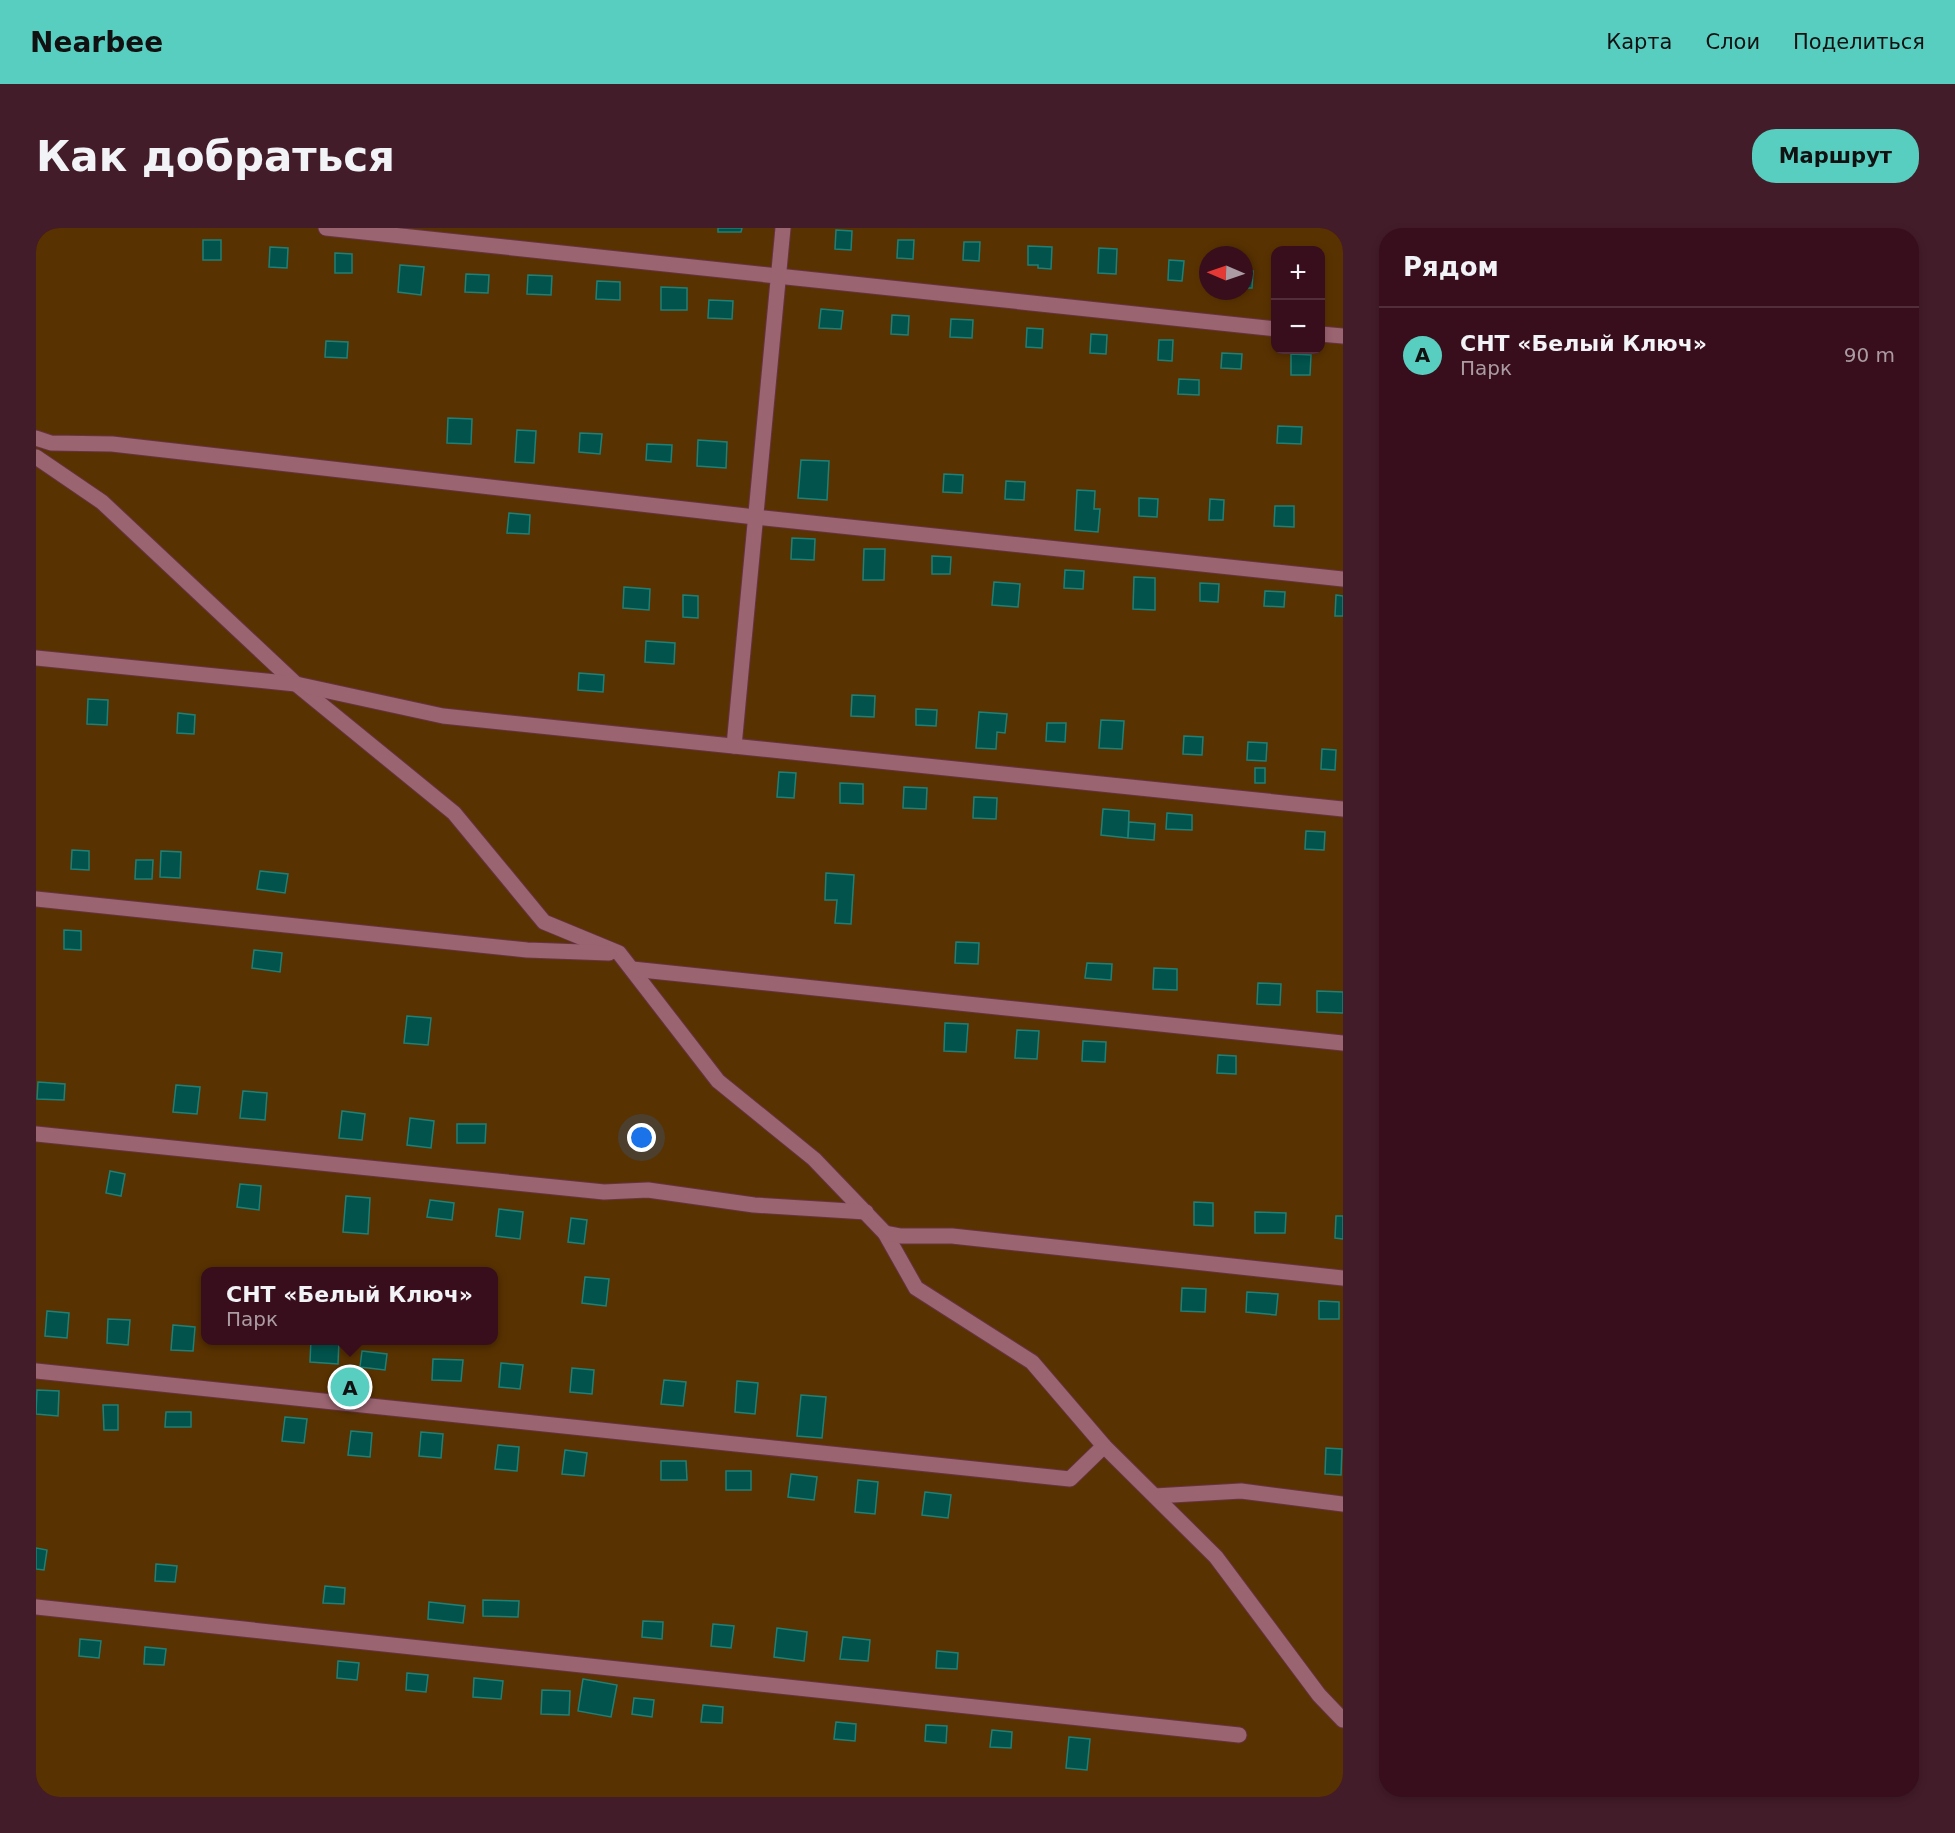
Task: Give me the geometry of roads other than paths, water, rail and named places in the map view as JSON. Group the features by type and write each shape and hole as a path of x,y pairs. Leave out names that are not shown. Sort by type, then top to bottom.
{"street":[{"path":"326,228 1271,329"},
{"path":"734,747 783,228"},
{"path":"1325,334 1343,336"},
{"path":"36,438 51,443 112,444 755,517 1343,579"},
{"path":"36,457 102,502 296,684 454,813 544,922 619,953 718,1081 814,1159 885,1233 916,1288 1032,1362 1104,1446 1216,1557 1319,1695 1343,1720"},
{"path":"36,658 296,684 443,716 1343,809"},
{"path":"36,899 527,950 619,953"},
{"path":"632,969 1343,1042"},
{"path":"36,1134 604,1192 648,1190 754,1205 866,1212"},
{"path":"885,1233 901,1236 952,1236 1343,1278"},
{"path":"36,1371 1070,1479 1104,1446"},
{"path":"1155,1496 1240,1491 1343,1504"},
{"path":"36,1607 1239,1736"}],"place":[{"name":"СНТ «Белый Ключ»","path":"350,1387"}]}
